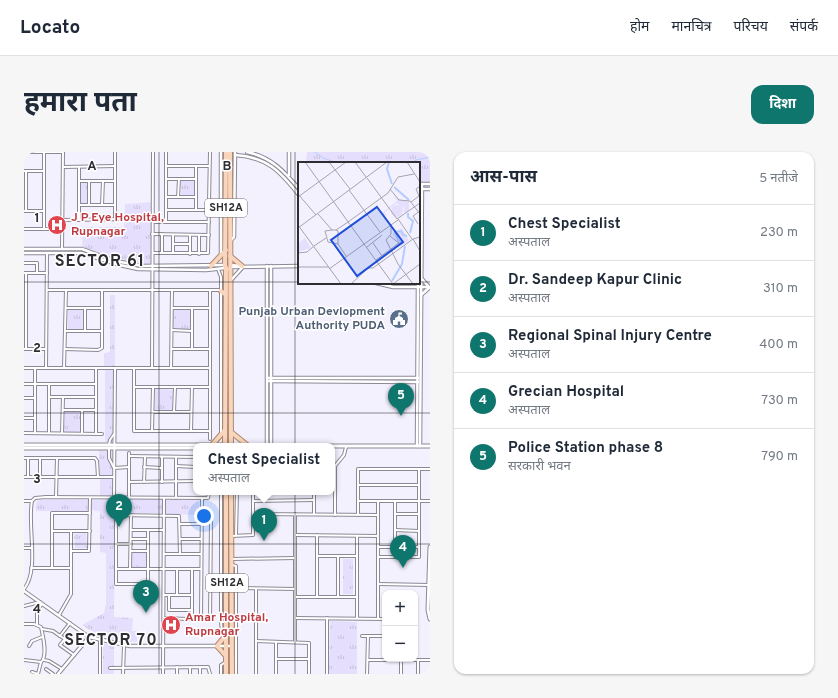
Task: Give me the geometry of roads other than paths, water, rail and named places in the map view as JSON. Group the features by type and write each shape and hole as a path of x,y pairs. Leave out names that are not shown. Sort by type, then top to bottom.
{"main road":[{"name":"SH12A","path":"226,152 226,250 230,294 231,443"},
{"name":"SH12A","path":"228,266 230,256 230,152"},
{"path":"211,266 226,250"},
{"path":"230,256 243,267"},
{"path":"220,291 230,294"},
{"name":"SH12A","path":"225,443 230,294"},
{"path":"214,443 225,430"},
{"path":"232,434 244,443"},
{"path":"114,447 193,445"},
{"path":"335,445 430,446"},
{"path":"24,446 193,448"},
{"name":"SH12A","path":"226,495 227,634 232,674"},
{"name":"SH12A","path":"226,674 226,657 229,646 234,536 231,495"},
{"path":"430,547 428,614 430,619"},
{"path":"226,657 217,646 227,634"}],"street":[{"path":"24,152 64,152 62,249"},
{"path":"44,152 44,229"},
{"path":"115,152 115,220"},
{"path":"152,368 153,152"},
{"path":"166,152 166,222"},
{"path":"152,253 208,253 210,152"},
{"path":"221,152 221,256"},
{"path":"247,152 270,160 289,177 298,188"},
{"path":"289,152 289,177"},
{"path":"230,241 234,237 235,153 254,157 268,163 281,174 298,194"},
{"path":"63,167 115,166"},
{"path":"166,166 210,166"},
{"path":"196,166 196,210"},
{"path":"78,167 79,220"},
{"path":"44,171 25,171 25,211 44,211"},
{"path":"166,179 196,179"},
{"path":"178,179 178,197"},
{"path":"79,181 115,181"},
{"path":"89,181 89,205"},
{"path":"102,205 103,181"},
{"path":"419,446 420,287 422,279 420,249 420,184 430,184"},
{"path":"420,189 430,189"},
{"path":"166,197 196,197"},
{"path":"79,205 115,205"},
{"path":"166,210 209,210"},
{"path":"63,220 122,220"},
{"path":"152,222 209,222"},
{"path":"24,229 63,229"},
{"path":"152,234 209,235"},
{"path":"162,234 162,253"},
{"path":"173,234 173,253"},
{"path":"190,235 190,254"},
{"path":"199,235 199,254"},
{"path":"173,244 190,244"},
{"path":"24,249 82,249 98,256"},
{"path":"46,368 47,249"},
{"path":"24,253 81,253 152,268 218,269 228,266"},
{"path":"24,263 37,263 37,273"},
{"path":"269,266 269,336 267,379 269,443"},
{"path":"152,268 298,266"},
{"path":"230,294 232,277 243,267"},
{"path":"218,269 221,274 221,436"},
{"path":"46,349 25,349 25,273 47,273"},
{"path":"422,279 430,287"},
{"path":"382,284 394,286 430,287"},
{"path":"418,284 421,294 419,380"},
{"path":"421,294 430,287"},
{"path":"47,290 220,291"},
{"path":"64,368 66,290"},
{"path":"65,348 100,350 102,348 102,290"},
{"path":"171,368 172,290"},
{"path":"210,290 210,439"},
{"path":"66,308 102,308"},
{"path":"85,308 85,331"},
{"path":"172,308 210,308"},
{"path":"192,308 192,349"},
{"path":"172,330 192,331"},
{"path":"65,331 102,331"},
{"path":"269,336 271,379 269,443"},
{"path":"172,349 210,349"},
{"path":"24,368 210,368"},
{"path":"35,368 35,433"},
{"path":"96,368 96,434"},
{"path":"114,498 115,368"},
{"path":"134,368 133,430 210,431"},
{"path":"267,379 419,380"},
{"path":"24,384 96,384"},
{"path":"49,384 49,433"},
{"path":"134,387 210,387"},
{"path":"152,431 153,387"},
{"path":"174,412 175,387"},
{"path":"191,431 192,387"},
{"path":"49,397 96,397"},
{"path":"62,433 63,397"},
{"path":"24,398 35,398"},
{"path":"63,410 96,410"},
{"path":"82,410 82,433"},
{"path":"153,412 191,412"},
{"path":"24,418 35,418"},
{"path":"24,433 102,434"},
{"path":"114,434 109,446 109,458 114,468"},
{"path":"335,515 335,466 344,455 346,445"},
{"path":"129,453 129,498"},
{"path":"128,456 193,457"},
{"path":"144,457 144,482"},
{"path":"162,457 162,482"},
{"path":"176,457 176,498"},
{"path":"24,458 96,459 98,477"},
{"path":"28,458 28,477"},
{"path":"40,458 40,477"},
{"path":"56,498 57,458"},
{"path":"176,466 193,466"},
{"path":"114,468 129,467"},
{"path":"144,468 162,468"},
{"path":"358,514 358,469 430,469"},
{"path":"378,556 419,557 419,469"},
{"path":"24,477 114,477"},
{"path":"129,482 193,481"},
{"path":"358,485 419,485"},
{"path":"24,501 32,501 35,498 209,498 209,495"},
{"path":"221,495 222,633"},
{"path":"236,495 234,536 253,536 253,495"},
{"path":"314,495 314,514"},
{"path":"201,619 202,497"},
{"path":"71,551 89,551 90,498"},
{"path":"163,674 164,498"},
{"path":"253,500 314,500"},
{"path":"32,501 31,568 29,581 24,590 41,603 89,637 124,646 229,646"},
{"path":"358,501 430,502"},
{"path":"378,501 378,618"},
{"path":"395,501 395,547"},
{"path":"52,568 53,512 90,513"},
{"path":"253,514 378,515"},
{"path":"295,514 295,642"},
{"path":"395,514 419,514"},
{"path":"148,584 116,584 116,515 179,516 180,554"},
{"path":"130,569 131,515"},
{"path":"164,618 192,618 210,620 210,519"},
{"path":"180,524 202,524"},
{"path":"131,530 164,530"},
{"path":"148,530 148,589"},
{"path":"395,530 419,531"},
{"path":"52,531 90,531"},
{"path":"59,615 70,596 72,531"},
{"path":"295,535 378,536"},
{"path":"317,536 317,597"},
{"path":"356,536 357,618"},
{"path":"131,539 148,539"},
{"path":"180,539 202,539"},
{"path":"116,544 130,544"},
{"path":"378,547 419,547"},
{"path":"24,548 31,548"},
{"path":"130,551 148,551"},
{"path":"164,554 201,554"},
{"path":"317,556 357,556"},
{"path":"338,556 338,597"},
{"path":"232,559 295,558"},
{"path":"232,565 236,566 236,674"},
{"path":"31,568 70,568"},
{"path":"116,569 201,569"},
{"path":"176,595 177,569"},
{"path":"192,569 192,618"},
{"path":"378,584 429,586"},
{"path":"210,586 222,586"},
{"path":"236,588 295,589"},
{"path":"256,589 256,674"},
{"path":"164,595 192,595"},
{"path":"169,595 169,610 192,610"},
{"path":"295,597 357,597"},
{"path":"24,606 41,603"},
{"path":"37,625 37,612 41,603"},
{"path":"295,618 382,619"},
{"path":"327,618 327,674"},
{"path":"222,622 227,622"},
{"path":"24,624 37,625 42,629 53,631 65,639 60,645 74,655"},
{"path":"60,636 70,624"},
{"path":"32,672 38,674 46,650 42,637 42,629"},
{"path":"362,636 382,636"},
{"path":"367,674 368,636"},
{"path":"29,646 32,641 42,637"},
{"path":"58,674 89,637"},
{"path":"100,640 100,674"},
{"path":"256,642 309,643 308,674"},
{"path":"276,642 276,674"},
{"path":"123,674 124,646"},
{"path":"276,659 309,659"},
{"path":"24,660 51,662 62,670"},
{"path":"368,660 382,660"},
{"path":"418,660 430,660"},
{"path":"221,674 221,665 226,662"},
{"path":"400,674 401,662"},
{"path":"418,662 418,674"},
{"path":"177,667 177,674"},
{"path":"190,667 190,674"},
{"path":"200,667 200,674"},
{"path":"110,668 210,667 210,674"},
{"path":"46,669 53,674"}],"waterway":[{"path":"315,152 330,161 340,162"},
{"path":"413,162 430,157"}],"place":[{"name":"J P Eye Hospital, Rupnagar","path":"57,225"},
{"name":"Punjab Urban Devlopment Authority PUDA","path":"399,319"},
{"name":"Police Station phase 8","path":"401,416"},
{"name":"Dr. Sandeep Kapur Clinic","path":"119,527"},
{"name":"Chest Specialist","path":"264,541"},
{"name":"Grecian Hospital","path":"403,568"},
{"name":"Regional Spinal Injury Centre","path":"146,613"},
{"name":"Amar Hospital, Rupnagar","path":"171,625"}],"district":[{"name":"SECTOR 61","path":"100,262"},
{"name":"SECTOR 70","path":"111,641"}]}
